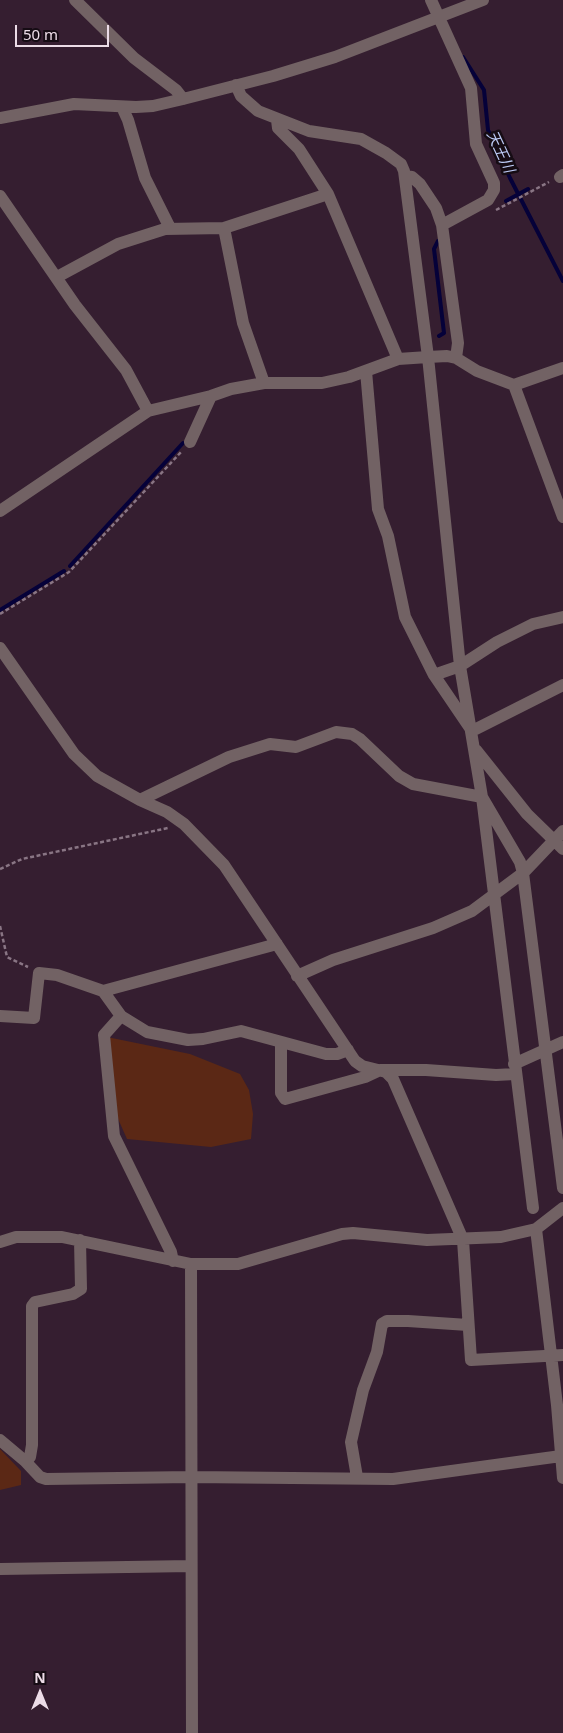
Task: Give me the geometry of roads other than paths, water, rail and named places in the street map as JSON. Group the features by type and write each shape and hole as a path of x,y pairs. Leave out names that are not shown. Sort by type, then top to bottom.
{"street":[{"path":"75,0 134,58 176,90 183,99"},
{"path":"430,0 471,88 476,144 494,183 494,190 488,200 442,225"},
{"path":"0,118 74,104 122,107 153,106 183,99 236,86 335,57 483,0"},
{"path":"236,86 248,103 258,111 277,120 309,131 361,139 401,164 405,176 428,357 460,666 476,749 533,1208"},
{"path":"122,107 128,120 145,178 170,228"},
{"path":"277,120 278,128 299,148 328,194 398,359"},
{"path":"405,176 412,178 420,184 436,208 442,225 458,343 456,358"},
{"path":"57,277 118,244 170,228 224,228 328,194"},
{"path":"0,196 75,305 126,370 148,411"},
{"path":"224,228 243,323 264,383"},
{"path":"0,511 148,411 232,389 264,383 322,383 366,371 398,359 428,357 447,356 456,358 478,371 514,385 563,368"},
{"path":"366,371 378,508 388,536 405,617 434,675 472,730"},
{"path":"514,385 563,517"},
{"path":"190,442 211,396"},
{"path":"434,675 460,666 497,642 533,624 563,616"},
{"path":"0,648 74,754 98,776 140,800 167,812 184,824 224,865 355,1061 362,1066 380,1070 426,1070 496,1075 515,1069 563,1042"},
{"path":"472,730 563,685"},
{"path":"140,800 209,765 238,754 270,744 296,747 336,732 352,734 360,739 399,776 413,784 482,797 520,862 523,872 563,1188"},
{"path":"476,749 527,814 558,835 563,849"},
{"path":"297,976 333,960 449,921 472,911 523,872 558,835"},
{"path":"0,1016 34,1018 39,973 57,976 103,991 277,944"},
{"path":"103,991 120,1016 147,1032 188,1040 242,1031 326,1054 337,1054 348,1050"},
{"path":"120,1016 104,1035 114,1136 172,1252 173,1261"},
{"path":"281,1042 281,1093 285,1099 365,1077 380,1070"},
{"path":"380,1070 393,1079 463,1240 471,1360 557,1356"},
{"path":"0,1242 16,1237 45,1236 80,1240 191,1264 238,1264 326,1238 353,1233 427,1240 501,1237 536,1229 563,1208"},
{"path":"536,1229 557,1356 563,1478"},
{"path":"25,1461 30,1457 32,1446 32,1306 35,1302 73,1294 81,1289 80,1240"},
{"path":"191,1264 192,1733"},
{"path":"357,1477 352,1442 363,1390 377,1352 382,1324 387,1321 408,1321 468,1325"},
{"path":"0,1440 25,1461 40,1477 46,1479 191,1477 357,1477 393,1479 561,1456"},
{"path":"0,1569 191,1566"}],"waterway":[{"name":"天王川","path":"463,57 484,90 488,130 510,178 563,281"},
{"name":"天王川","path":"506,201 528,189"},
{"path":"438,241 434,249 444,333 439,336"},
{"path":"70,566 183,443"},
{"path":"0,610 64,571"}]}
